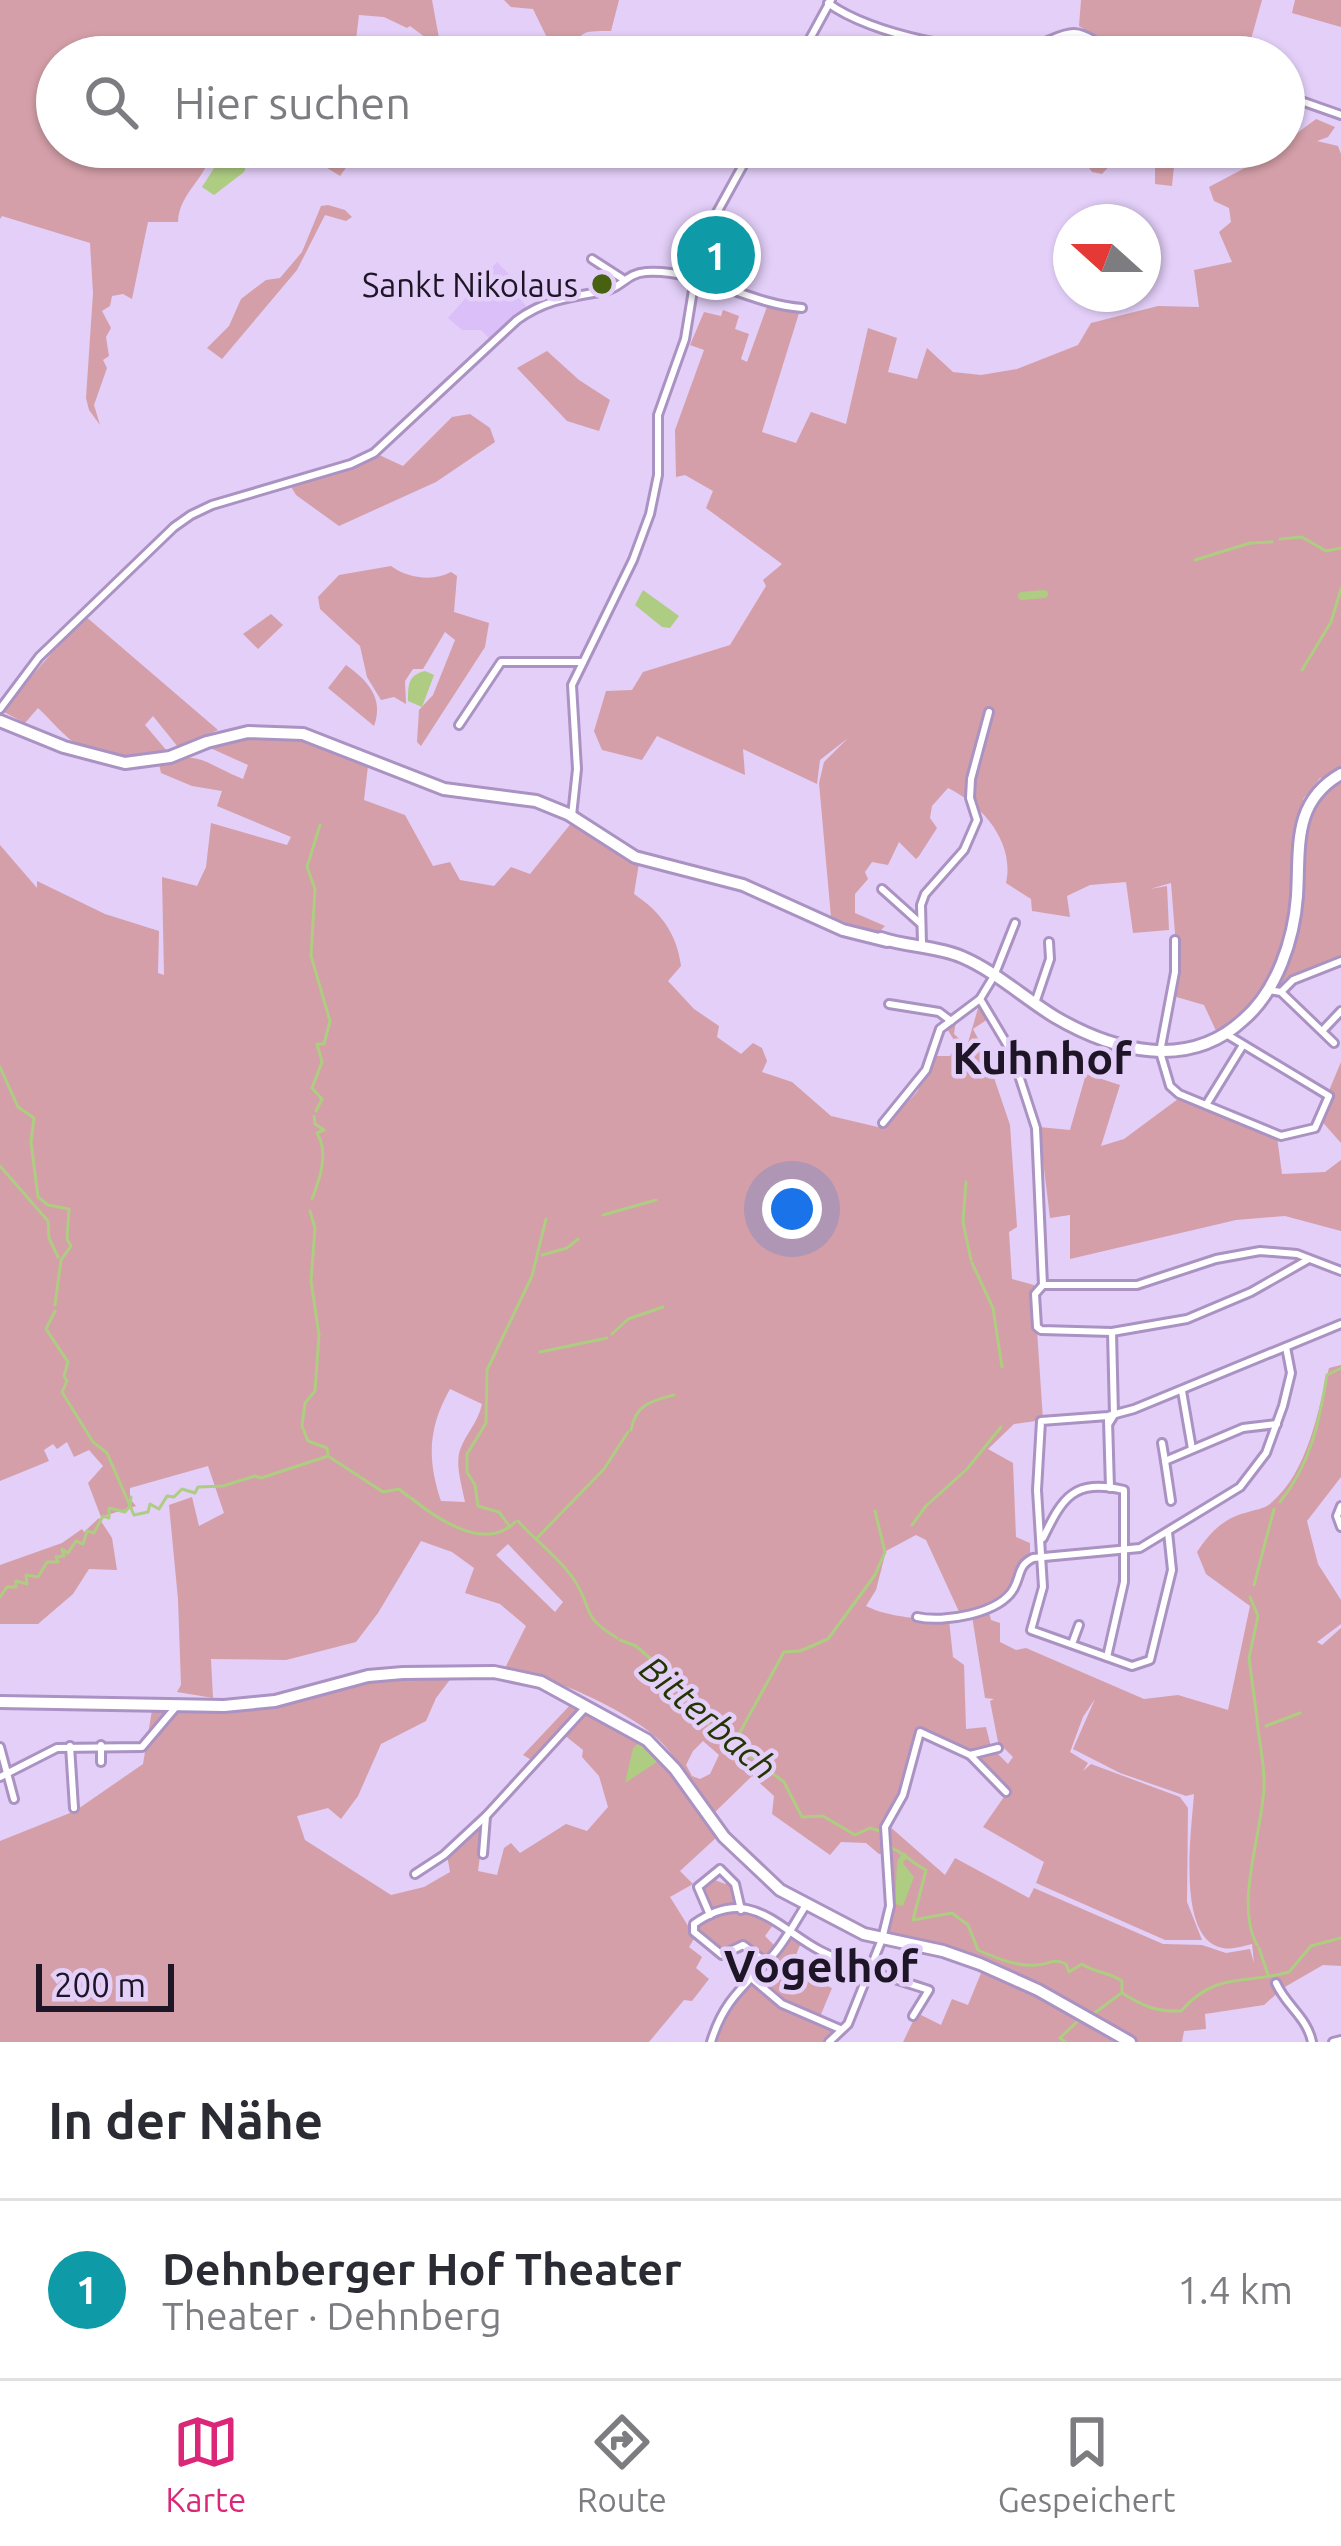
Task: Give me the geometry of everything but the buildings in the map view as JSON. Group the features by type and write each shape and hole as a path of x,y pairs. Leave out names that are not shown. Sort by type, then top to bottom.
{"street":[{"path":"811,36 830,2 850,18 908,36"},
{"path":"1305,103 1341,116"},
{"path":"572,816 577,769 572,685 633,560 650,514 658,475 658,416 686,339 698,247 742,168"},
{"path":"592,259 623,279"},
{"path":"0,709 37,660 81,614 191,515 374,453 517,320 554,299 611,290 623,279 645,272 691,276 802,308"},
{"path":"458,725 500,663 584,662"},
{"path":"922,948 925,895 964,850 977,820 970,798 971,779 989,712"},
{"path":"0,722 64,747 125,763 170,757 233,734 303,734 445,788 518,796 572,816 635,857 743,885 851,933 964,958 1102,1040 1160,1052 1197,1047 1226,1034 1274,991 1341,961"},
{"path":"1274,991 1297,897 1299,826 1312,798 1341,774"},
{"path":"882,889 921,924"},
{"path":"824,921 887,940"},
{"path":"884,1124 919,1082 940,1029 980,999 1016,923"},
{"path":"1175,940 1175,972 1160,1052 1170,1086 1280,1136 1315,1128 1328,1096 1226,1034"},
{"path":"1035,1003 1050,958 1049,942"},
{"path":"1274,991 1334,1042"},
{"path":"980,999 1011,1052 1036,1128 1043,1285 1035,1294 1038,1329 1112,1332 1156,1327 1213,1310 1309,1258"},
{"path":"889,1004 939,1012 951,1021"},
{"path":"1322,1031 1341,1011"},
{"path":"1206,1105 1243,1045"},
{"path":"1043,1285 1137,1285 1216,1259 1260,1251 1309,1258 1341,1271"},
{"path":"1168,1532 1172,1570 1150,1660 1132,1666 1031,1630 1043,1587 1037,1490 1040,1421 1110,1418 1341,1324"},
{"path":"1110,1488 1112,1332"},
{"path":"917,1617 962,1618 1005,1597 1013,1591 1026,1560 1126,1552 1168,1532 1246,1481 1266,1454 1277,1424 1291,1373 1286,1347"},
{"path":"1182,1390 1192,1449"},
{"path":"1165,1461 1243,1428 1277,1424"},
{"path":"1162,1443 1171,1501"},
{"path":"1042,1541 1063,1499 1072,1493 1124,1490 1126,1552 1119,1616 1107,1658"},
{"path":"1341,1506 1341,1539"},
{"path":"1072,1644 1079,1625"},
{"path":"0,1702 268,1702 368,1676 494,1672 541,1682 630,1728 675,1769 758,1871 806,1906 864,1934 978,1963 1038,1990 1130,2042"},
{"path":"4,1776 56,1748 142,1747 177,1705"},
{"path":"415,1874 445,1855 487,1816 588,1705"},
{"path":"830,2042 848,2024 882,1939 890,1906 885,1827 903,1795 920,1732 970,1756 1006,1792"},
{"path":"100,1745 101,1762"},
{"path":"70,1746 74,1808"},
{"path":"0,1748 14,1799"},
{"path":"970,1756 998,1748"},
{"path":"483,1854 487,1816"},
{"path":"710,1915 698,1887 720,1869 735,1884 741,1910"},
{"path":"711,2042 722,2013 806,1906"},
{"path":"766,1962 743,1946 722,1955 694,1932 694,1924 710,1915 763,1912 816,1948 929,1990 913,2016"},
{"path":"749,1976 782,2004 840,2029"},
{"path":"1276,1983 1283,1999 1309,2026 1312,2042"}],"shaded area":[{"path":"0,0 432,0 439,36 423,36 384,17 359,15 356,36 36,36 36,168 206,168 183,202 178,222 148,222 132,299 123,294 112,296 110,306 102,311 111,328 106,337 109,356 103,360 107,368 94,405 100,425 86,398 93,293 90,243 0,219"},
{"path":"504,0 619,0 611,31 581,36 546,36 533,9 511,7"},
{"path":"1081,0 1262,0 1252,36 1094,36 1079,26"},
{"path":"1295,0 1341,0 1341,27 1292,13"},
{"path":"1316,119 1335,127 1317,141 1338,146 1341,154 1341,770 1326,780 1320,778 1303,799 1290,911 1273,970 1251,1004 1218,1035 1204,1005 1173,996 1178,971 1171,883 1150,889 1167,886 1169,930 1133,933 1126,882 1090,885 1067,896 1070,917 1032,911 1031,899 1006,883 1006,854 993,827 973,804 948,788 932,806 930,818 937,828 919,856 916,859 899,842 888,865 872,862 865,872 868,879 855,894 855,913 885,926 877,934 831,917 819,783 824,762 848,738 820,760 817,784 743,749 745,775 657,736 642,760 602,750 594,731 606,691 632,690 643,672 730,645 766,586 763,580 782,564 706,508 713,491 685,475 676,477 675,430 704,350 690,345 704,312 721,316 723,310 739,316 735,329 749,334 741,359 747,362 768,304 800,310 762,432 796,443 811,412 846,424 868,328 897,338 888,372 917,379 927,348 953,372 981,375 1017,369 1078,345 1091,323 1134,312 1161,312 1161,306 1199,307 1194,270 1232,262 1219,232 1231,222 1229,208 1214,201 1209,187 1245,168 1305,168 1305,127"},
{"path":"214,168 245,168 214,195 202,187"},
{"path":"1155,168 1174,168 1172,186 1155,184"},
{"path":"321,206 352,217 346,221 325,215 297,270 222,359 207,348 229,326 241,299 266,280 280,278 302,252"},
{"path":"497,262 516,281 529,310 493,342 481,330 462,330 448,318"},
{"path":"547,351 610,400 599,431 567,421 517,368"},
{"path":"470,414 490,428 495,442 436,482 339,526 296,495 290,485 337,473 377,454 403,466 452,417"},
{"path":"391,566 420,577 451,572 457,576 454,612 489,623 485,647 421,746 417,742 419,710 433,695 455,640 445,632 423,669 413,669 405,681 406,704 394,697 381,700 367,677 360,646 320,609 318,597 339,575"},
{"path":"643,590 679,616 670,628 635,605"},
{"path":"271,614 283,625 258,649 243,634"},
{"path":"84,615 218,730 178,747 153,716 145,725 167,751 112,756 75,744 38,708 25,723 2,711"},
{"path":"346,665 372,691 377,707 374,726 328,688"},
{"path":"425,671 434,675 422,707 408,701 408,690 412,678"},
{"path":"247,736 308,740 389,773 368,766 364,800 405,815 433,866 450,862 460,880 494,886 511,867 530,874 573,821 639,863 634,894 666,925 679,954 681,966 668,981 694,1009 719,1026 717,1037 741,1054 753,1043 762,1048 767,1061 762,1072 792,1082 831,1116 882,1128 917,1092 936,1056 950,1056 957,1045 946,1027 956,1020 954,1034 967,1046 979,1005 988,1019 973,1029 1010,1125 1017,1227 1009,1232 1012,1279 1034,1285 1043,1420 1014,1424 988,1449 1013,1463 1016,1537 1030,1543 1030,1555 1004,1594 961,1616 926,1540 916,1535 886,1551 876,1590 866,1606 896,1615 949,1620 953,1657 964,1665 966,1729 986,1727 991,1747 973,1754 920,1726 902,1794 886,1820 886,1854 866,1843 841,1842 830,1855 772,1814 774,1796 752,1776 713,1814 664,1745 633,1720 566,1687 505,1668 526,1626 500,1604 465,1593 474,1568 452,1552 421,1541 356,1642 286,1660 211,1659 213,1698 177,1692 181,1685 178,1599 169,1505 192,1497 199,1526 224,1513 208,1466 130,1488 136,1506 101,1517 88,1483 103,1466 89,1450 74,1457 67,1442 44,1450 49,1461 0,1481 0,845 37,888 37,881 105,914 159,931 158,973 164,975 162,877 197,886 206,867 211,823 287,845 291,837 217,806 222,791 192,786 161,773 159,764 194,758 243,779 248,765 208,747","holes":["450,1389 482,1404 459,1456 465,1502 441,1501 433,1471 434,1431","508,1544 563,1602 555,1612 496,1555","703,1741 719,1755 710,1774 700,1779 686,1765"]},
{"path":"1341,781 1341,962 1292,979 1284,989 1277,985 1300,922 1307,827 1324,795"},
{"path":"1341,1062 1341,1143 1318,1117"},
{"path":"1086,1074 1120,1085 1101,1146 1124,1139 1182,1096 1277,1137 1282,1174 1325,1172 1341,1160 1341,1231 1285,1216 1236,1220 1070,1259 1070,1215 1050,1218 1039,1127 1070,1130"},
{"path":"1341,1365 1341,1477 1307,1521 1318,1564 1341,1600 1341,1624 1317,1642 1322,1645 1341,1628 1341,1966 1323,1965 1264,2005 1205,2014 1206,2029 1184,2031 1182,2042 903,2042 917,2013 941,2025 952,1999 968,2005 986,1961 889,1933 893,1916 888,1825 945,1875 955,1858 1029,1898 1034,1888 1163,1944 1202,1945 1226,1953 1250,1949 1254,1963 1252,1944 1223,1948 1208,1940 1198,1925 1190,1881 1194,1794 1186,1796 1120,1773 1073,1749 1095,1699 1070,1752 1088,1763 1083,1771 1091,1764 1180,1797 1188,1808 1187,1902 1202,1940 1165,1940 1036,1883 1044,1862 983,1827 1006,1794 973,1756 994,1750 1008,1764 1013,1757 998,1742 990,1701 994,1699 985,1698 972,1616 988,1608 991,1620 1000,1623 1000,1642 1016,1650 1026,1648 1144,1699 1178,1695 1228,1710 1250,1606 1206,1574 1197,1552 1223,1523 1266,1507 1284,1490 1310,1440 1329,1368"},
{"path":"99,1518 112,1538 117,1570 89,1569 73,1594 38,1624 0,1624 0,1565 62,1543"},
{"path":"387,1676 520,1678 569,1700 513,1680 452,1677 426,1721 381,1744 358,1796 341,1819 328,1808 297,1816 305,1840 391,1895 424,1887 450,1872 447,1855 485,1819 478,1871 497,1875 504,1848 511,1843 520,1853 566,1824 587,1831 608,1807 599,1776 582,1757 583,1750 563,1734 587,1708 631,1736 661,1763 718,1836 680,1871 693,1884 670,1897 695,1937 689,1947 702,1957 696,1968 709,1979 692,2001 684,2000 649,2042 0,2042 0,1841 75,1811 143,1764 152,1710 220,1709"},
{"path":"573,1702 583,1707 533,1761 523,1755"},
{"path":"639,1743 657,1762 625,1783 633,1748"},
{"path":"897,1862 914,1877 903,1906 895,1904"},
{"path":"710,1878 725,1884 731,1880 738,1907 714,1911 702,1891 702,1883"},
{"path":"722,1914 758,1914 776,1921 765,1936 776,1947 768,1957 743,1943 723,1952 696,1928"},
{"path":"790,1934 802,1940 790,1970 832,1988 819,2019 768,1991 787,1969 772,1959"},
{"path":"748,1980 782,2008 836,2031 827,2042 712,2042 722,2016"}],"waterway":[{"path":"1280,539 1302,537 1326,551 1341,548"},
{"path":"1195,560 1250,543 1272,542"},
{"path":"1302,670 1331,622 1341,589"},
{"path":"1022,596 1044,594"},
{"path":"316,1111 322,1099 312,1088 322,1062 317,1044 324,1044 330,1021 311,956 315,889 307,867 320,825"},
{"path":"0,1067 18,1107 34,1118 31,1142 38,1197 48,1205 69,1209 67,1239 71,1246 61,1260 55,1305"},
{"path":"312,1199 323,1157 317,1133 324,1130 315,1124 314,1116"},
{"path":"0,1166 48,1221 58,1257"},
{"path":"966,1182 963,1222 971,1260"},
{"path":"603,1215 656,1200"},
{"path":"310,1211 315,1228 311,1281 319,1335 315,1391 305,1403 302,1426 308,1441 327,1448 328,1456"},
{"path":"510,1527 499,1512 478,1506 475,1485 467,1472 467,1454 486,1423 487,1370 532,1276 546,1219"},
{"path":"542,1255 567,1248 578,1239"},
{"path":"972,1263 993,1308 1002,1367"},
{"path":"612,1334 628,1319 663,1307"},
{"name":"Bitterbach","path":"55,1311 46,1329 68,1362 62,1392 93,1442 107,1453 134,1515 148,1512 150,1504 159,1509 167,1496 174,1497 182,1489 195,1493 198,1487 261,1478 328,1456 383,1492 399,1489 409,1497"},
{"path":"540,1352 607,1338"},
{"path":"1280,1502 1312,1442 1327,1375 1341,1368"},
{"path":"631,1430 646,1405 674,1395"},
{"path":"912,1525 1001,1427"},
{"path":"537,1538 604,1469 628,1432"},
{"name":"Bitterbach","path":"0,1597 7,1587 16,1587 16,1581 27,1584 26,1575 38,1577 47,1562 58,1562 56,1557 64,1556 62,1549 68,1553 76,1541 83,1544 87,1531 94,1533 103,1516 109,1518 109,1508 125,1512 131,1497"},
{"name":"Bitterbach","path":"411,1498 447,1523 476,1533 490,1534 515,1522"},
{"path":"1254,1585 1274,1509"},
{"path":"734,1743 784,1652 828,1639 875,1575 885,1552 875,1511"},
{"name":"Bitterbach","path":"518,1521 573,1578 597,1623 617,1638"},
{"path":"1250,1597 1258,1616 1249,1658 1257,1718"},
{"name":"Bitterbach","path":"620,1640 636,1646 683,1687 705,1722 784,1782 802,1817 823,1816 855,1835 870,1828 880,1831 883,1846 926,1870 913,1920 952,1913 968,1925 978,1950 992,1956 1029,1965 1058,1961 1069,1972 1082,1964 1122,1981 1122,1993 1143,2005 1181,2011 1219,1985 1289,1972 1311,1946 1341,1938"},
{"path":"1266,1726 1300,1713"},
{"path":"1257,1720 1264,1786 1248,1909 1257,1945"},
{"name":"Bitterbach","path":"900,1862 904,1856"},
{"path":"1259,1948 1268,1975"},
{"path":"1092,2015 1120,1994"},
{"path":"1065,2042 1060,2038 1079,2020"}],"place":[{"name":"Dehnberger Hof Theater","path":"716,255"},
{"name":"Sankt Nikolaus","path":"602,284"}],"district":[{"name":"Kuhnhof","path":"1042,1057"},
{"name":"Vogelhof","path":"821,1965"}]}
